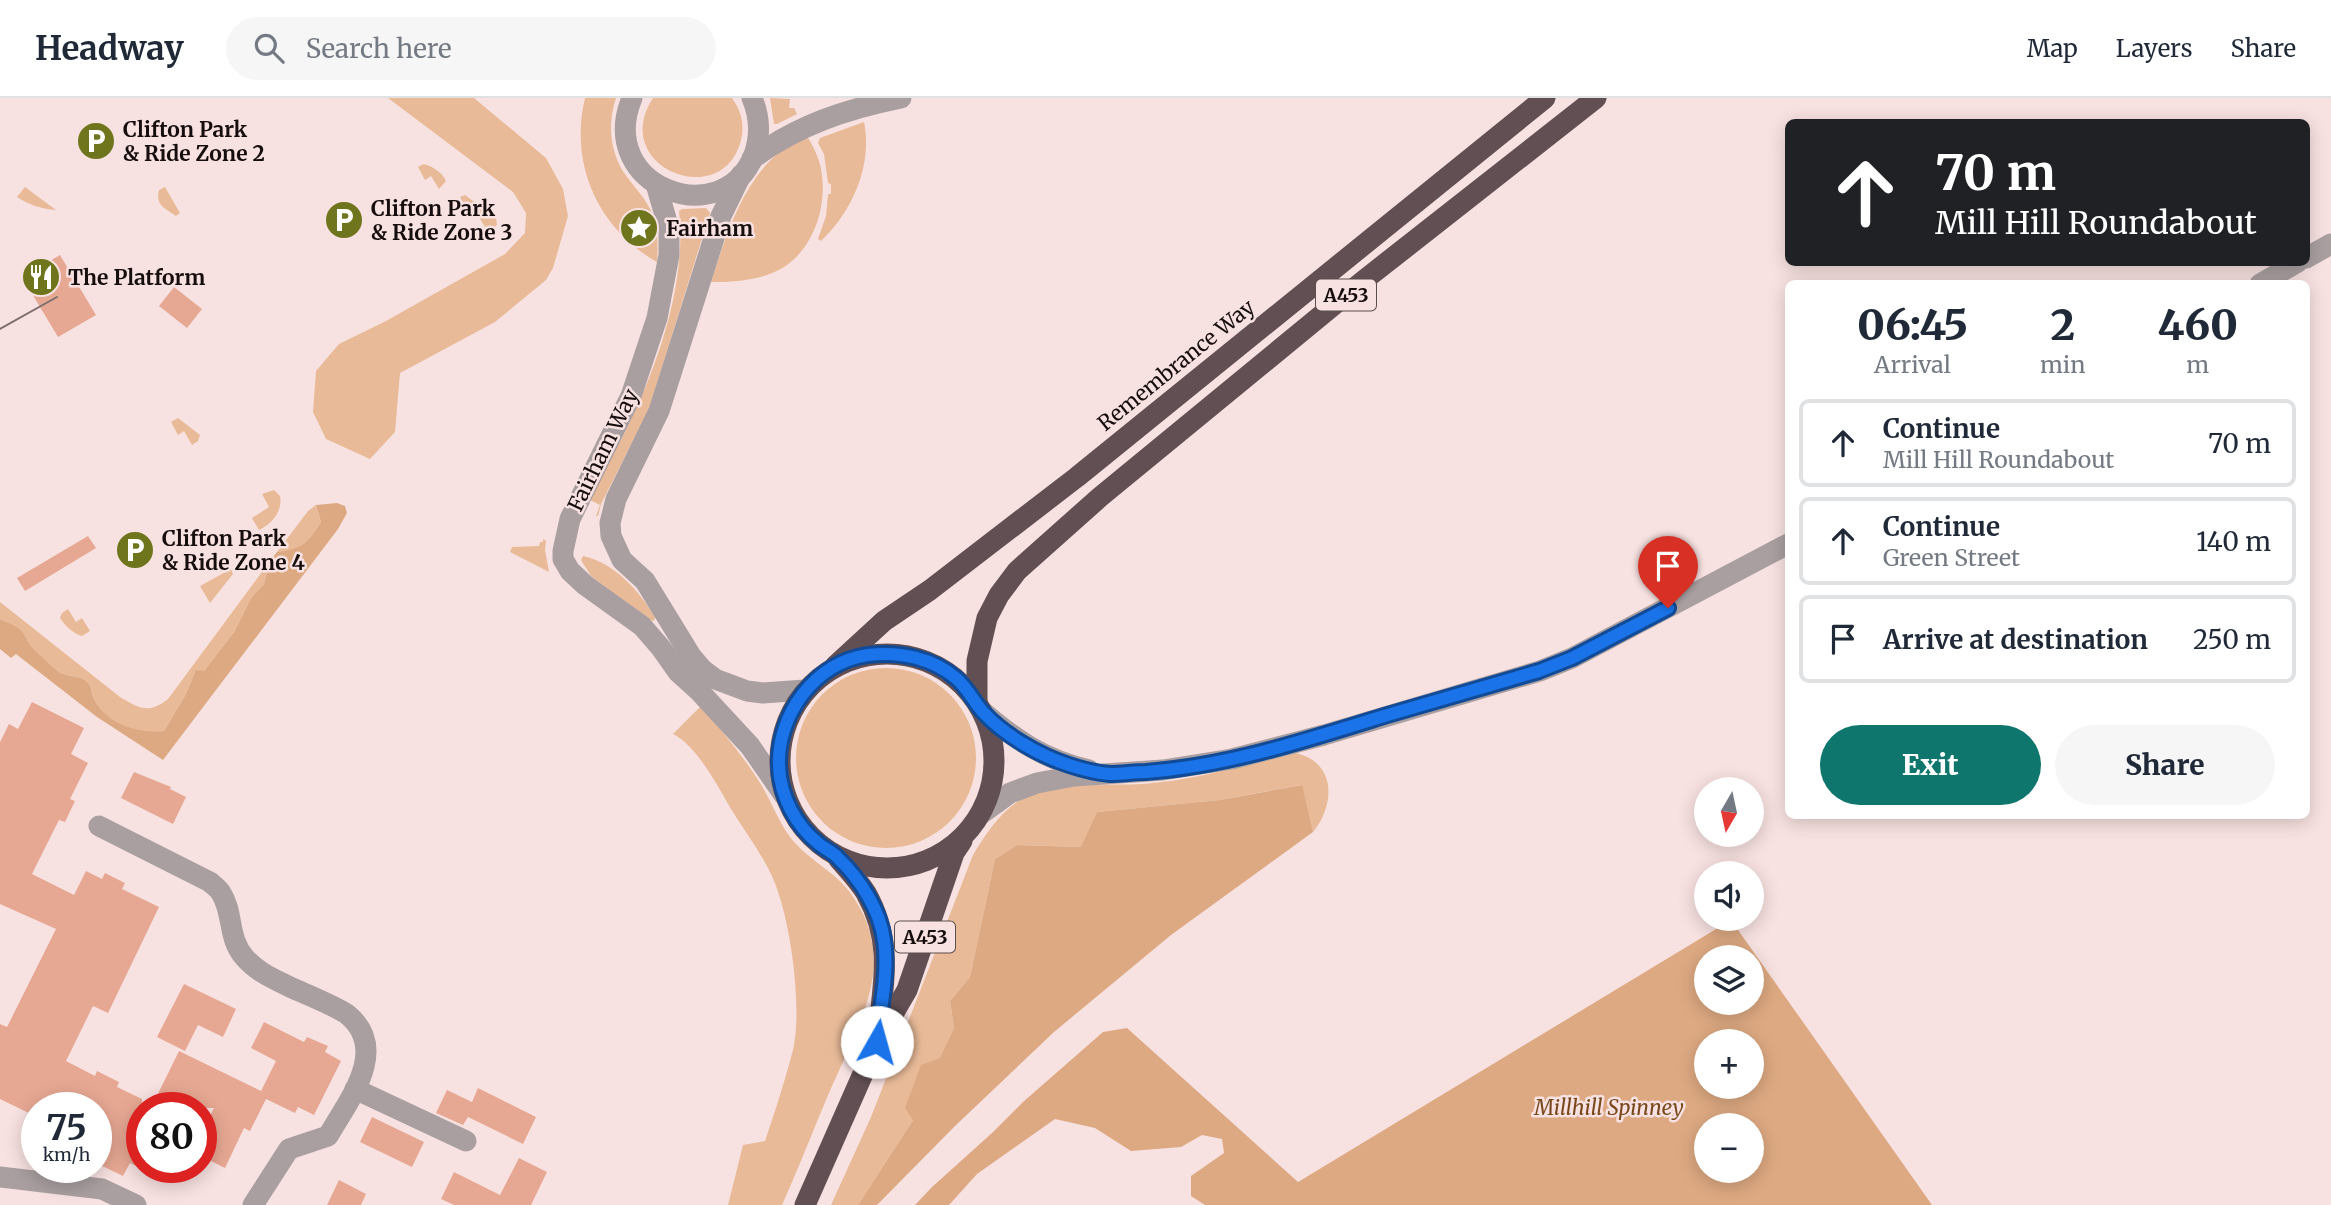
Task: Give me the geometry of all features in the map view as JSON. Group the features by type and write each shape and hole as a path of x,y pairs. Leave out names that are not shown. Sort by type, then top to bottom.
{"highway":[{"name":"Remembrance Way","path":"835,666 884,621 930,590 1077,477 1545,98"},
{"name":"A453","path":"980,707 976,661 987,618 999,595 1017,571 1100,497 1363,281 1596,98"},
{"path":"898,653 929,662 956,678 980,707 992,742 994,774 989,795 975,822 947,850 922,863 893,868 864,866 837,856 820,845 805,831 793,814 784,795 779,768 781,740 790,714 805,690 835,666 866,655 898,653"},
{"name":"A453","path":"805,1205 877,1042 907,990 954,853 975,822"},
{"name":"A453","path":"837,856 864,890 877,915 884,941 884,975 877,1042"}],"street":[{"path":"632,98 625,120 627,145 638,167 656,184 680,194 707,194 719,190 774,142 806,125 839,113 901,98"},
{"name":"Fairham Way","path":"752,98 760,126 758,143 721,216 659,411 611,513 611,536 622,560 645,581 691,656 715,679 730,686 763,693 805,690"},
{"name":"Fairham Way","path":"656,184 669,229 665,285 657,318 631,396 570,519 563,559 574,576 642,626 678,672 743,738 784,795"},
{"path":"2310,256 2331,244"},
{"path":"2267,280 2291,266"},
{"path":"975,822 1010,793 1037,783 1074,776 1163,770 1232,759 1324,735 1539,671 1572,658 1785,546"},
{"path":"980,707 1015,738 1045,756 1108,774"},
{"path":"99,826 210,882 221,892 231,931 244,958 260,972 348,1016 361,1032 366,1044 367,1059 363,1074 328,1136 289,1149 261,1203"},
{"path":"355,1089 466,1141"},
{"path":"0,1177 102,1189 136,1205"}],"shaded area":[{"path":"388,98 474,98 546,158 563,189 568,216 553,268 546,280 495,322 400,373 395,432 370,459 326,439 313,412 316,371 339,344 386,321 505,254 525,233 526,213 513,192"},
{"path":"585,98 616,98 611,129 614,149 621,168 652,213 657,238 657,262 619,232 604,213 593,192 581,147"},
{"path":"653,98 732,98 740,113 743,129 741,140 730,162 713,174 693,177 673,172 656,161 645,144 643,123"},
{"path":"770,98 790,99 789,108 794,108 797,114 774,124"},
{"path":"864,122 865,155 858,187 842,216 821,241 818,239 826,216 831,184 828,183 824,154 818,143 820,138"},
{"path":"807,136 819,161 823,190 818,220 805,247 784,267 767,275 740,281 711,282 735,215 752,183 782,150"},
{"path":"423,164 436,170 446,181 439,189 431,176 425,180 418,167"},
{"path":"25,187 56,210 36,206 17,197"},
{"path":"165,187 180,213 176,216 158,199 159,190"},
{"path":"465,195 496,218 497,225 488,232 473,207 468,210 460,197"},
{"path":"706,208 710,213 649,409 596,516 600,505 590,500 638,404 668,323 679,266 679,211"},
{"path":"178,418 200,435 198,441 192,445 184,431 178,435 171,422"},
{"path":"274,490 280,496 280,507 272,521 259,530 252,518 269,507 262,494"},
{"path":"316,505 321,522 312,535 299,547 277,552 308,511"},
{"path":"543,539 546,541 549,572 510,552 512,547 539,546"},
{"path":"583,556 606,565 625,579 649,607 655,617 654,621 591,576 581,560"},
{"path":"270,561 264,584 251,598 234,632 204,671 196,671 164,731 134,729 115,721 100,708 86,681 59,672 31,646 20,629 0,619 0,602 120,697 139,707 155,707 168,699"},
{"path":"231,569 233,574 210,603 200,586"},
{"path":"68,609 76,622 82,618 90,631 82,636 67,627 60,618"},
{"path":"886,668 920,675 950,694 969,724 976,758 969,792 950,822 920,841 886,848 852,841 822,822 803,792 796,758 803,724 822,694 852,675"},
{"path":"701,706 755,775 790,837 850,892 862,911 873,946 874,965 867,1003 782,1205 728,1205 743,1145 765,1141 783,1085 796,1032 795,985 789,934 770,872 706,767 682,739 673,734"},
{"path":"1296,753 1319,766 1328,786 1325,810 1313,832 1301,785 1220,800 1097,812 1082,847 1017,845 995,859 970,977 950,1001 954,1028 913,1120 858,1205 831,1205 871,1117 973,855 1007,810 1025,797 1048,789 1075,785 1162,782 1220,772"}],"green space":[{"path":"337,503 345,506 347,513 338,529 163,760 97,717 16,654 11,658 0,649 0,619 20,629 31,646 59,672 86,681 100,708 115,721 134,729 164,731 186,694 196,670 204,671 234,632 251,598 264,584 270,561 277,552 299,547 312,535 321,522 316,505"},
{"path":"1302,785 1313,832 1171,935 1054,1032 877,1205 858,1205 913,1120 905,1108 921,1065 940,1058 954,1028 950,1001 970,977 995,859 1017,845 1081,847 1097,812 1220,800"},
{"name":"Millhill Spinney","path":"1713,931 1739,931 1749,945 1694,945 1694,1015 1764,1015 1764,967 1932,1205 1205,1205 1191,1196 1191,1176 1224,1153 1222,1139 1202,1135 1181,1147 1131,1151 1095,1128 1055,1119 977,1174 949,1205 915,1205 1023,1102 1103,1032 1127,1028 1298,1182"}],"building":[{"path":"60,255 96,315 58,337 22,277"},
{"path":"174,287 202,309 187,328 159,306"},
{"path":"88,536 96,548 25,591 17,578"},
{"path":"32,702 84,728 71,754 88,763 70,799 75,801 65,822 59,820 32,874 74,895 86,871 102,879 105,873 125,883 122,889 159,907 108,1013 93,1006 66,1061 95,1076 97,1071 119,1082 117,1087 127,1092 126,1170 123,1176 112,1171 112,1092 21,1092 21,1109 0,1099 0,1024 7,1027 56,929 0,904 0,742 9,724 18,729"},
{"path":"134,772 171,787 170,789 186,797 173,824 121,798"},
{"path":"184,984 236,1009 223,1037 198,1025 185,1051 157,1037"},
{"path":"264,1022 304,1042 307,1037 328,1046 325,1052 341,1061 314,1115 298,1107 295,1113 266,1099 250,1131 244,1128 225,1168 217,1164 217,1092 159,1092 179,1051 261,1091 276,1061 251,1048"},
{"path":"478,1088 536,1117 523,1144 468,1117 463,1125 436,1113 447,1090 472,1102"},
{"path":"372,1117 424,1142 412,1167 360,1142"},
{"path":"519,1158 547,1172 531,1205 454,1205 441,1199 454,1172 500,1195"},
{"path":"339,1180 366,1194 361,1205 327,1205"}],"tram line":[{"path":"0,329 57,297"}],"place":[{"name":"Clifton Park & Ride Zone 2","path":"96,141"},
{"name":"Clifton Park & Ride Zone 3","path":"344,220"},
{"name":"Fairham","path":"639,228"},
{"name":"The Platform","path":"41,277"},
{"name":"Clifton Park & Ride Zone 4","path":"135,550"}],"route":[{"path":"877,1042 884,975 884,941 877,915 864,890 837,856 805,831 793,814 784,795 779,768 781,740 790,714 805,690 835,666 866,655 898,653 929,662 956,678 978,702 983,712 1015,738 1045,756 1108,774 1163,770 1232,759 1324,735 1539,671 1572,658 1668,608"}]}
